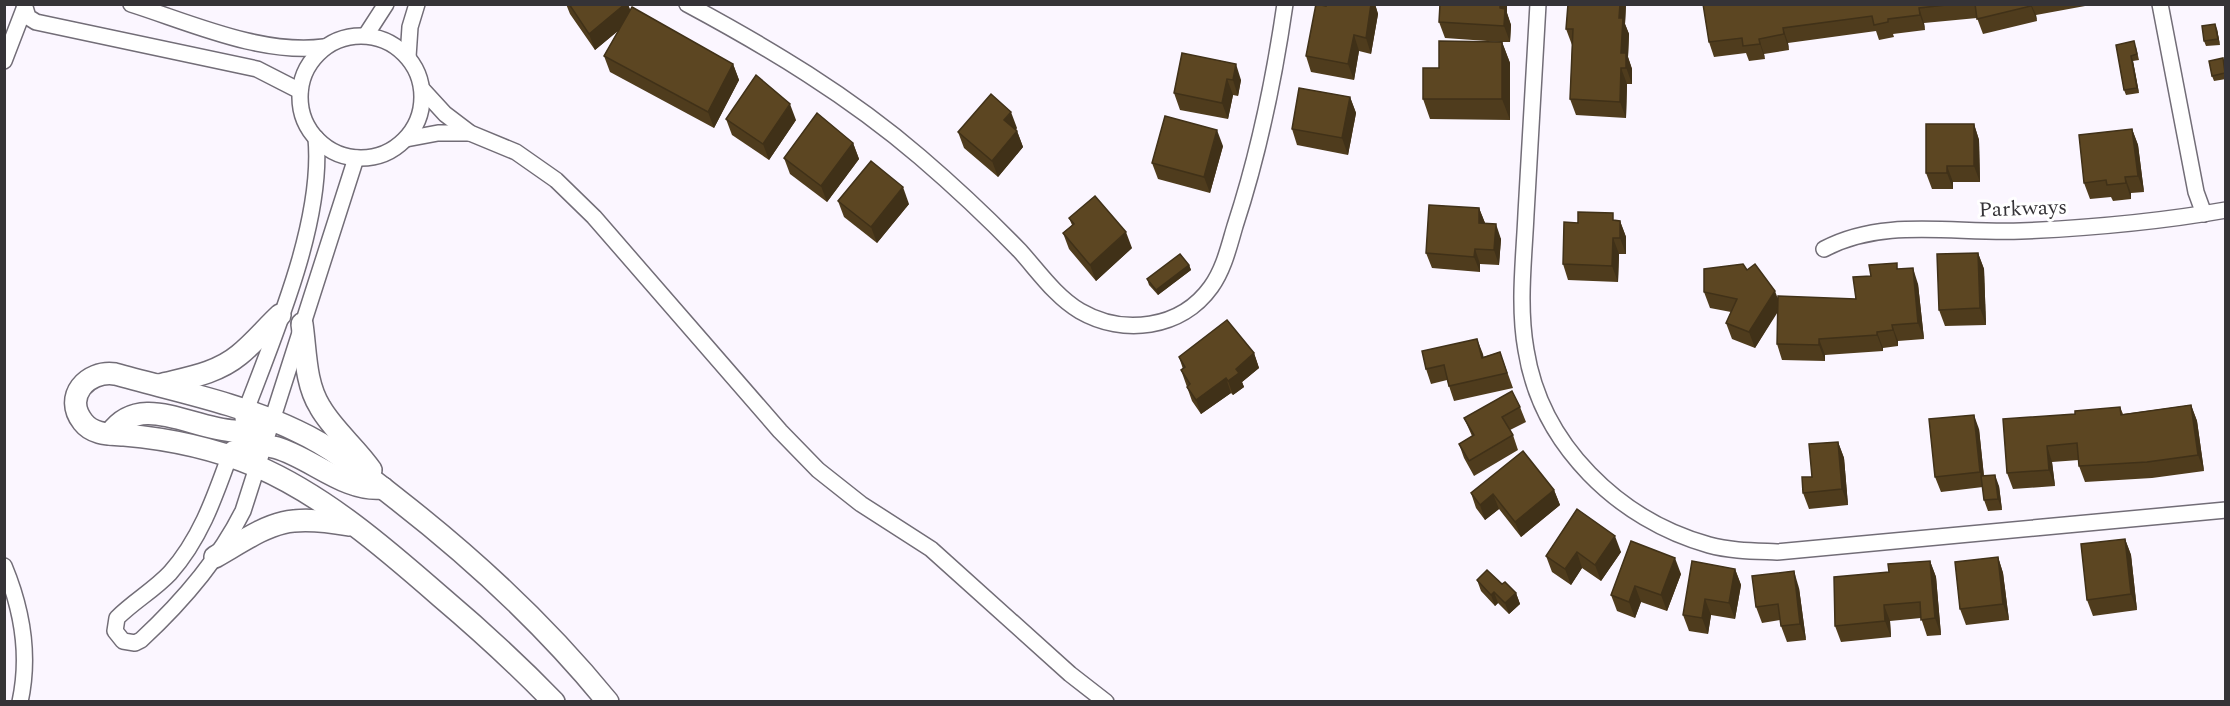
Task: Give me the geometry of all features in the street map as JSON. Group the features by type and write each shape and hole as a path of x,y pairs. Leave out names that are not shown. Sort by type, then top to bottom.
{"street":[{"path":"131,4 264,45 294,50 324,47 344,38 366,35 389,42 408,57 420,78 423,90 420,117 406,139"},
{"path":"366,35 386,4"},
{"path":"408,57 410,27 417,4"},
{"path":"687,4 793,64 878,123 957,189 1077,310 1095,319 1135,327 1155,324 1187,311 1201,300 1220,271 1247,191 1264,123 1285,4"},
{"path":"1538,4 1522,292 1526,351 1534,385 1548,417 1589,474 1614,498 1643,517 1676,534 1711,545 1777,552 2226,510"},
{"path":"2160,4 2196,192 2204,214"},
{"path":"24,7 28,17 36,22 257,69 300,91"},
{"path":"4,62 24,7"},
{"path":"324,47 308,67 300,91 303,116 316,138 334,152 356,158 383,154 406,139 438,133 470,133"},
{"path":"423,90 445,114 470,133 516,152 556,180 594,217 812,464 861,504 932,549 1070,674 1106,702"},
{"path":"316,138 316,183 307,231 230,456 206,519 193,543 164,579 117,618 115,624 118,636 129,643 141,640 171,612 215,557 243,511 356,158"},
{"name":"Parkways","path":"1824,249 1854,236 1886,229 1980,232 2056,230 2226,210"},
{"path":"157,385 200,375 225,364 240,355 280,315"},
{"path":"302,324 309,376 315,397 326,417 355,448 383,488"},
{"path":"554,702 468,621 356,527 295,487 258,467 230,456 170,439 94,431 81,421 76,405 79,388 98,373 106,372 246,409 321,443 383,488 470,559 554,640 608,702"},
{"path":"110,434 123,420 146,413 238,433 257,430 272,420"},
{"path":"230,456 242,447 265,444 355,486 383,488"},
{"path":"215,557 282,522 309,519 356,527"},
{"path":"4,566 16,598 23,636 24,675 20,702"}],"building":[{"path":"569,4 625,4 589,34"},
{"path":"1316,4 1326,6 1326,4 1371,4 1366,38 1354,35 1348,64 1306,56"},
{"path":"1440,4 1500,4 1500,8 1505,9 1504,26 1439,22"},
{"path":"1568,4 1620,4 1619,18 1623,18 1621,53 1626,53 1626,68 1621,68 1620,102 1570,99 1573,29 1566,29"},
{"path":"1703,4 1955,4 1919,8 1920,15 1888,19 1888,22 1874,25 1872,16 1783,28 1784,34 1759,39 1760,44 1743,46 1742,38 1709,42"},
{"path":"1975,4 2031,4 2031,6 1977,19"},
{"path":"632,7 733,64 708,112 604,56"},
{"path":"2215,24 2218,39 2204,41 2202,26"},
{"path":"1439,41 1502,42 1502,99 1423,99 1423,68 1439,68"},
{"path":"2134,41 2137,54 2131,56 2137,88 2124,90 2116,45"},
{"path":"1182,53 1236,64 1233,80 1227,79 1222,103 1174,93"},
{"path":"2223,58 2225,73 2212,76 2209,61"},
{"path":"756,75 790,104 763,144 726,119"},
{"path":"1299,88 1350,97 1342,138 1292,129"},
{"path":"991,94 1011,112 1004,120 1017,131 992,161 958,132"},
{"path":"817,113 853,143 821,186 784,158"},
{"path":"1165,116 1217,130 1204,177 1152,163"},
{"path":"1926,124 1974,124 1974,166 1947,166 1947,173 1926,173"},
{"path":"2132,129 2138,176 2125,177 2126,183 2107,185 2106,180 2084,183 2079,135"},
{"path":"871,161 903,187 871,227 838,201"},
{"path":"1095,196 1126,232 1090,265 1063,233 1074,224 1069,218"},
{"path":"1429,205 1479,208 1479,223 1496,224 1494,250 1475,249 1474,257 1426,253"},
{"path":"1578,212 1613,213 1613,220 1620,221 1620,238 1613,238 1612,266 1563,264 1564,222 1578,223"},
{"path":"1978,253 1980,308 1939,310 1937,254"},
{"path":"1180,254 1189,265 1156,290 1147,279"},
{"path":"1897,263 1897,269 1913,268 1918,323 1892,325 1893,330 1877,332 1877,335 1819,339 1819,345 1777,344 1778,296 1856,299 1853,277 1871,276 1869,265"},
{"path":"1743,264 1747,270 1755,264 1775,291 1749,332 1726,323 1737,299 1704,292 1704,269"},
{"path":"1227,320 1254,353 1236,369 1239,373 1228,381 1226,378 1196,400 1187,387 1190,384 1181,370 1185,367 1179,357"},
{"path":"1477,339 1482,358 1500,352 1507,373 1449,386 1444,365 1426,369 1422,351"},
{"path":"1512,391 1520,407 1502,417 1513,435 1469,461 1459,444 1474,435 1464,418"},
{"path":"2191,405 2198,455 2147,462 2079,466 2077,443 2047,446 2049,470 2007,473 2003,419 2075,414 2075,411 2120,407 2121,415"},
{"path":"1974,415 1980,472 1935,477 1929,419"},
{"path":"1838,442 1842,489 1803,493 1802,477 1812,477 1809,444"},
{"path":"1523,451 1554,490 1515,522 1493,494 1480,505 1471,493"},
{"path":"1995,475 1998,499 1984,500 1981,476"},
{"path":"1577,509 1615,536 1595,565 1577,552 1565,569 1546,556"},
{"path":"2125,539 2131,594 2087,600 2081,544"},
{"path":"1631,541 1675,558 1661,595 1635,586 1629,602 1611,595"},
{"path":"1998,557 2003,604 1960,609 1955,562"},
{"path":"1692,561 1735,569 1729,603 1705,599 1702,618 1683,615"},
{"path":"1930,561 1935,618 1921,620 1920,602 1884,605 1885,621 1835,626 1834,577 1889,572 1888,564"},
{"path":"1487,570 1516,593 1505,603 1494,592 1491,595 1477,580"},
{"path":"1794,571 1800,624 1781,626 1778,604 1756,607 1752,576"}]}
